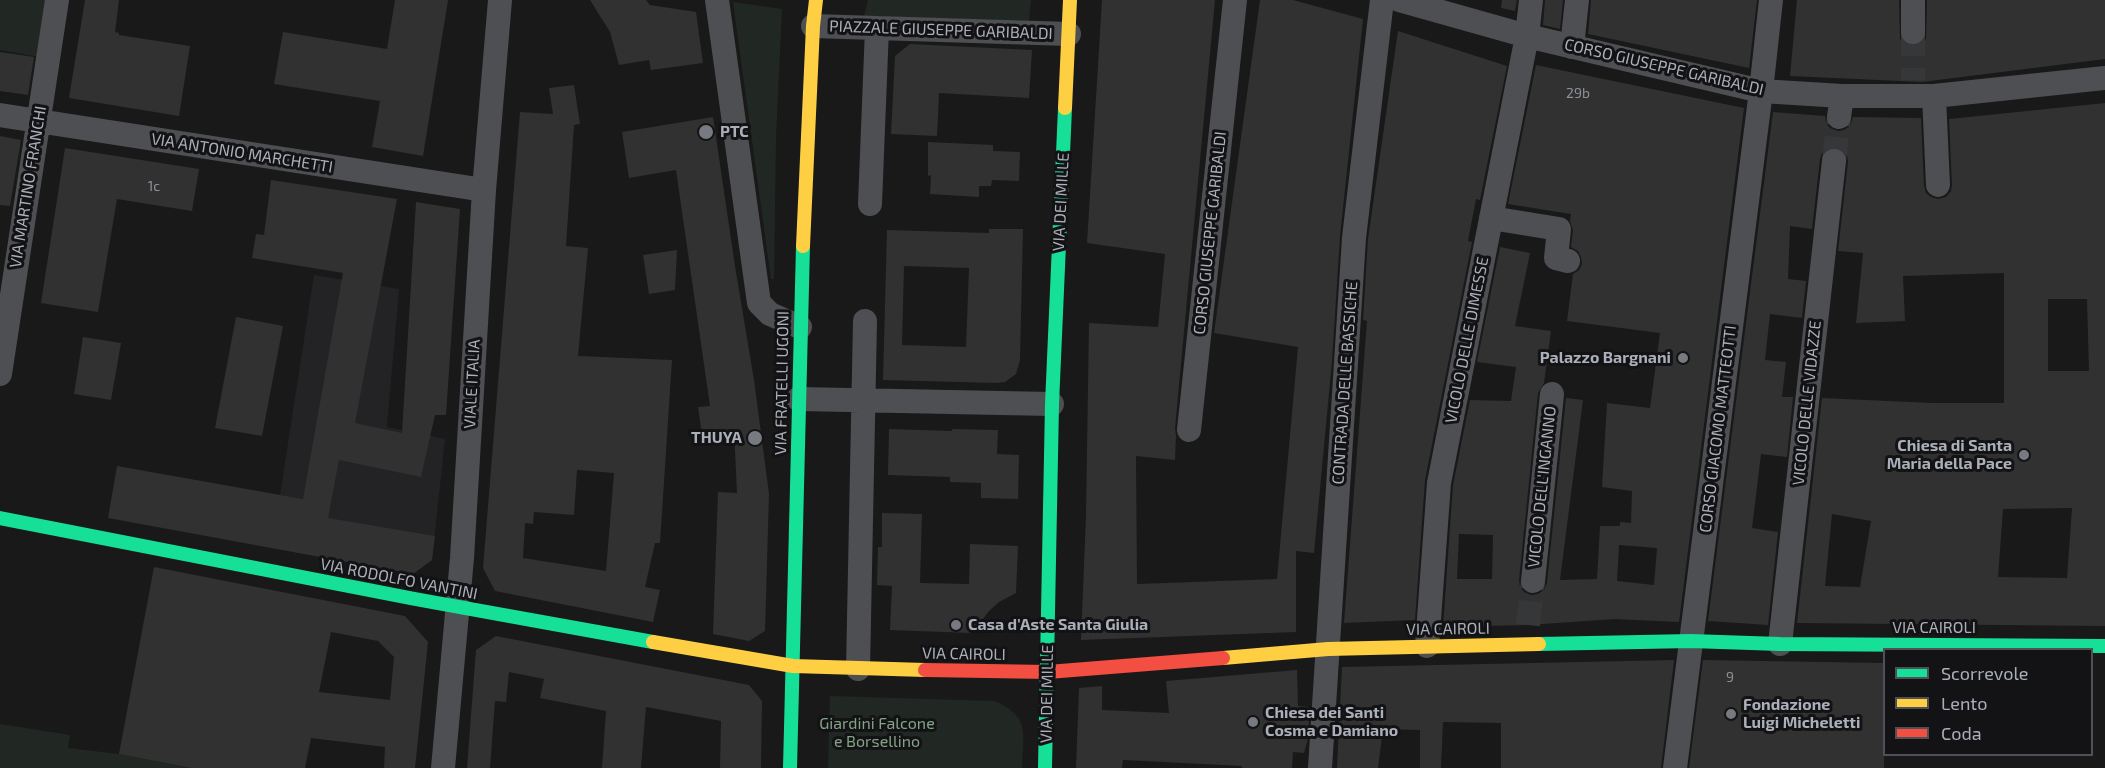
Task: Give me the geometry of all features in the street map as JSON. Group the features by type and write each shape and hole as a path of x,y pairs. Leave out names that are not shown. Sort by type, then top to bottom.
{"street":[{"name":"VIA MARTINO FRANCHI","path":"0,374 6,299 39,122 57,0"},
{"name":"VIALE ITALIA","path":"443,768 458,607 484,189 500,0"},
{"path":"717,0 759,303 770,314 800,327"},
{"name":"VIA FRATELLI UGONI","path":"790,768 800,327 816,0"},
{"name":"VIA DEI MILLE","path":"1045,768 1052,404 1070,0"},
{"name":"CORSO GIUSEPPE GARIBALDI","path":"1189,430 1235,0"},
{"name":"CONTRADA DELLE BASSICHE","path":"1320,768 1354,237 1382,0"},
{"name":"CORSO GIUSEPPE GARIBALDI","path":"1399,0 1572,47 1761,91 1840,106 1920,91 2105,78"},
{"name":"VICOLO DELLE DIMESSE","path":"1427,646 1439,483 1527,36 1531,0"},
{"path":"1572,47 1577,0"},
{"name":"CORSO GIACOMO MATTEOTTI","path":"1675,768 1771,0"},
{"path":"1912,0 1913,33"},
{"name":"PIAZZALE GIUSEPPE GARIBALDI","path":"813,26 1069,34"},
{"path":"870,204 877,28"},
{"path":"1920,91 1938,185"},
{"name":"VIA ANTONIO MARCHETTI","path":"0,115 484,189"},
{"name":"VICOLO DELLE VIDAZZE","path":"1780,644 1834,161"},
{"path":"1491,218 1560,229 1556,258 1568,261"},
{"path":"858,669 865,321"},
{"name":"VICOLO DELL'INGANNO","path":"1533,581 1552,394"},
{"path":"798,399 1052,404"},
{"name":"VIA RODOLFO VANTINI","path":"0,518 458,607 793,666"},
{"name":"VIA CAIROLI","path":"793,666 1048,672 1328,649 1427,646 1527,635 1780,644 2105,646"}],"shaded area":[{"path":"314,275 399,289 387,427 445,439 432,560 413,574 293,552 302,499 280,495"}],"green space":[{"path":"0,0 49,0 40,57 0,50"},
{"path":"868,0 1031,0 1029,21 864,16"},
{"path":"733,2 782,9 776,136 774,279 771,279"},
{"name":"Giardini Falcone e Borsellino","path":"830,696 994,701 1014,713 1022,727 1022,768 828,768"},
{"path":"0,724 70,735 68,748 119,754 191,768 0,768"}],"building":[{"path":"85,0 119,0 115,32 119,35 190,46 179,116 69,98"},
{"path":"395,0 448,0 423,156 372,147 380,101 274,84 283,32 387,49"},
{"path":"590,0 646,0 650,5 696,12 703,63 651,70 649,60 619,65 610,32"},
{"path":"1102,0 1215,0 1175,428 1175,460 1136,456 1137,584 1277,579 1298,347 1214,333 1260,0 1293,0 1363,19 1340,236 1332,361 1314,553 1296,551 1296,632 1081,640 1086,515 1089,323 1158,327 1165,254 1087,243"},
{"path":"1502,0 1517,0 1515,11 1501,8"},
{"path":"1545,0 1563,0 1560,29 1543,25"},
{"path":"1591,0 1757,0 1749,68 1588,34"},
{"path":"1797,0 1899,0 1900,39 1912,46 1920,45 1926,39 1927,0 2105,0 2105,59 1922,82 1790,76"},
{"path":"1398,31 1507,66 1480,200 1476,199 1468,241 1472,242 1425,480 1415,620 1344,623 1367,321 1363,320 1368,239"},
{"path":"910,44 1032,50 1029,98 939,93 937,136 891,134 895,56"},
{"path":"0,52 34,57 28,95 0,91"},
{"path":"1536,65 1744,108 1679,622 1615,619 1528,625 1443,627 1453,485 1470,400 1511,401 1516,367 1477,362 1500,247 1530,253 1515,326 1551,331 1544,383 1538,393 1519,580 1524,592 1531,595 1538,594 1544,590 1547,583 1566,398 1583,400 1560,580 1597,579 1600,526 1620,526 1620,522 1631,523 1632,491 1602,487 1607,403 1650,408 1660,333 1567,321 1573,274 1582,264 1578,251 1571,247 1573,230 1570,221 1571,214 1508,204","holes":["1459,534 1493,535 1492,579 1457,579","1619,545 1657,548 1654,585 1617,581"]},
{"path":"574,85 580,124 574,125 566,246 588,248 578,356 672,360 660,543 655,543 645,587 660,590 653,622 495,591 483,568 520,112 553,114 549,88","holes":["577,470 614,473 606,571 523,558 525,523 533,524 534,512 574,515"]},
{"path":"2105,103 2105,626 1797,623 1822,398 1932,403 2004,403 2004,273 1903,276 1905,321 1856,323 1863,253 1838,251 1848,162 1843,150 1835,147 1828,148 1822,153 1820,159 1812,229 1790,226 1788,279 1806,281 1802,318 1770,314 1765,360 1786,362 1782,397 1793,397 1787,457 1761,454 1752,528 1778,532 1768,625 1708,621 1773,112 1825,116 1830,128 1838,131 1850,126 1853,117 1921,118 1924,186 1926,193 1938,199 1946,197 1952,185 1949,119","holes":["2048,299 2087,299 2089,371 2048,371","2072,508 2067,578 1998,577 2003,509","1832,514 1871,521 1860,587 1825,586"]},
{"path":"713,117 754,380 769,494 765,631 749,641 713,634 718,492 737,493 734,429 702,435 698,407 710,406 676,170 629,178 622,132"},
{"path":"0,136 21,140 10,206 0,205"},
{"path":"928,142 993,145 993,151 1020,152 1019,181 992,180 991,186 979,186 979,197 930,194"},
{"path":"65,148 199,169 192,211 117,199 98,312 41,303"},
{"path":"271,180 397,199 355,423 402,433 416,202 460,209 446,415 435,415 421,477 339,460 328,518 435,536 432,560 413,574 108,518 117,466 303,499 343,273 252,258 256,234 264,235"},
{"path":"989,229 1023,229 1020,360 1016,374 1005,382 997,383 883,380 887,230 989,233","holes":["904,266 969,268 966,347 902,345"]},
{"path":"677,250 675,290 649,294 643,255"},
{"path":"236,317 283,326 262,436 215,428"},
{"path":"83,337 121,343 111,400 74,394"},
{"path":"889,429 998,430 997,454 1019,455 1018,499 981,498 981,483 950,482 950,477 888,475"},
{"path":"882,513 922,514 920,583 969,584 970,544 1018,546 1016,593 999,602 989,611 972,633 890,630 892,586 877,585 878,547 882,547"},
{"path":"154,567 405,616 428,642 415,768 384,768 385,747 311,738 305,768 191,768 119,754","holes":["331,632 378,641 394,657 390,700 319,692"]},
{"path":"496,636 749,685 762,701 761,768 720,768 721,721 646,707 641,768 602,768 606,711 540,698 544,679 509,672 506,702 495,701 490,768 467,768 476,650"},
{"path":"1674,660 1661,768 1501,768 1501,723 1443,722 1441,768 1420,768 1420,730 1383,729 1378,768 1337,768 1342,667"},
{"path":"1703,660 1883,663 1884,768 1689,768"},
{"path":"1297,670 1298,706 1310,707 1308,738 1304,753 1293,752 1292,768 1242,768 1242,766 1123,760 1122,768 1076,768 1079,688 1102,686 1102,710 1169,713 1166,681"}],"tunnel":[{"path":"1913,32 1913,80"},
{"path":"1834,161 1839,117"},
{"path":"1528,625 1533,581"}],"traffic: fast":[{"path":"1045,768 1052,404 1065,108"},
{"path":"790,768 803,246"},
{"path":"0,518 415,599 653,642"},
{"path":"1539,644 1691,641 1780,644 2105,646"}],"traffic: slow":[{"path":"803,246 816,0"},
{"path":"1065,108 1070,0"},
{"path":"653,642 793,666 925,670"},
{"path":"1223,658 1328,649 1539,644"}],"traffic: jam":[{"path":"925,670 1048,672 1223,658"}],"place":[{"name":"PTC","path":"706,132"},
{"name":"Palazzo Bargnani","path":"1683,358"},
{"name":"THUYA","path":"755,438"},
{"name":"Chiesa di Santa Maria della Pace","path":"2024,455"},
{"name":"Casa d'Aste Santa Giulia","path":"956,625"},
{"name":"Fondazione Luigi Micheletti","path":"1731,714"},
{"name":"Chiesa dei Santi Cosma e Damiano","path":"1253,722"}]}
